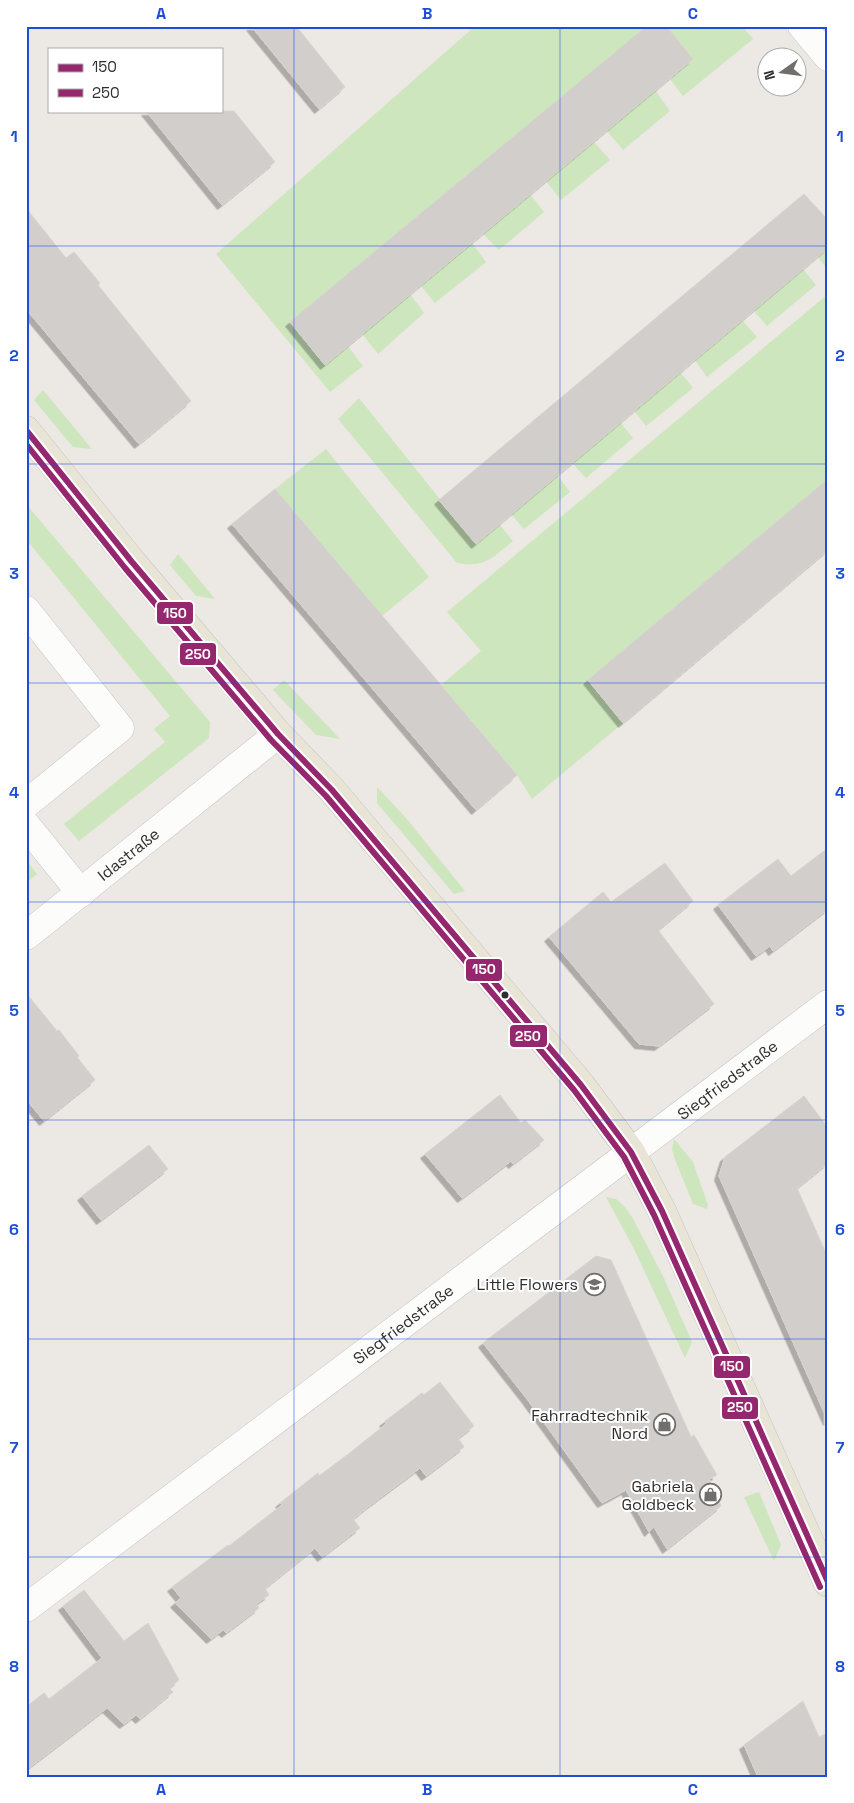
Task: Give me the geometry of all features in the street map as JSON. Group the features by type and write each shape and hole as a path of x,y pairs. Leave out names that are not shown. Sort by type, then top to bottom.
{"main road":[{"path":"31,444 278,734 332,790 427,901 581,1086 631,1152 662,1211 828,1583"}],"street":[{"path":"802,26 828,57"},
{"path":"26,610 120,728 26,804"},
{"name":"Idastraße","path":"26,936 278,734"},
{"path":"26,825 81,893"},
{"name":"Siegfriedstraße","path":"26,1608 828,1004"}],"green space":[{"path":"475,26 647,26 290,322 325,365 348,346 363,366 330,392 216,254"},
{"path":"666,26 742,26 753,39 683,96 670,79 693,59"},
{"path":"655,90 670,111 623,150 607,131"},
{"path":"594,142 610,160 561,200 546,181"},
{"path":"530,194 544,212 499,250 483,234"},
{"path":"472,243 486,262 435,303 421,286"},
{"path":"828,248 828,270 817,256"},
{"path":"803,269 816,285 767,326 753,310"},
{"path":"410,294 424,313 378,354 362,334"},
{"path":"828,294 828,479 588,680 623,723 532,799 517,775 441,685 481,651 447,612"},
{"path":"742,320 757,337 707,377 695,360"},
{"path":"680,372 693,388 646,426 634,411"},
{"path":"43,390 92,449 73,447 34,400"},
{"path":"359,398 475,543 499,524 513,541 493,557 481,563 457,563 338,419"},
{"path":"620,422 633,438 586,478 572,463"},
{"path":"326,449 429,577 382,616 275,489"},
{"path":"557,475 570,492 524,529 511,514"},
{"path":"26,504 210,722 209,738 79,841 64,824 165,742 154,729 170,716 26,539"},
{"path":"178,554 215,599 196,596 170,565"},
{"path":"284,680 340,739 316,735 273,690"},
{"path":"377,787 406,818 465,891 454,894 377,803"},
{"path":"26,860 37,874 26,883"},
{"path":"674,1139 693,1162 708,1205 707,1209 693,1204 674,1157 672,1149"},
{"path":"606,1197 616,1199 632,1217 663,1276 692,1342 685,1358 634,1249"},
{"path":"759,1492 781,1545 774,1561 744,1497"}],"building":[{"path":"251,26 296,26 345,87 319,109"},
{"path":"647,26 666,26 693,59 325,365 290,322"},
{"path":"234,111 275,162 222,205 147,112"},
{"path":"804,194 828,220 828,248 476,544 439,500"},
{"path":"26,208 66,258 74,252 100,283 98,285 191,401 139,444 26,309"},
{"path":"828,479 828,550 623,723 588,680"},
{"path":"275,489 517,775 476,810 232,524"},
{"path":"828,848 828,909 773,951 770,946 756,956 718,905 778,859 791,876"},
{"path":"665,863 693,901 658,930 714,1004 659,1046 639,1044 549,937 603,892 611,902"},
{"path":"26,993 57,1031 59,1030 95,1080 44,1121 26,1099"},
{"path":"500,1095 521,1123 525,1120 544,1140 513,1164 511,1161 462,1198 425,1154"},
{"path":"804,1096 828,1128 828,1163 797,1188 828,1258 828,1421 719,1176 725,1157"},
{"path":"149,1145 168,1169 101,1220 82,1196"},
{"path":"596,1256 611,1260 691,1437 694,1435 717,1475 709,1479 721,1506 667,1549 654,1527 649,1532 626,1490 602,1503 527,1399 483,1343"},
{"path":"440,1382 474,1426 458,1438 464,1447 426,1476 420,1468 369,1506 353,1519 360,1528 322,1557 315,1548 265,1588 269,1595 256,1604 259,1608 226,1633 223,1630 211,1639 175,1603 181,1598 172,1587 282,1505 280,1503 318,1473 319,1476 351,1452 386,1424 384,1422 422,1393 424,1395"},
{"path":"84,1590 124,1641 148,1623 179,1680 169,1688 173,1692 140,1719 136,1715 124,1724 107,1708 26,1770 26,1707 44,1693 49,1699 102,1658 63,1606"},
{"path":"803,1701 819,1737 828,1733 828,1777 758,1777 744,1745"}],"transit line":[{"name":"150","path":"26,430 132,562 278,734 332,790 581,1085 631,1152 662,1211 828,1582"},
{"name":"250","path":"26,444 125,568 271,740 326,796 574,1090 624,1157 654,1215 820,1587"}],"place":[{"name":"Little Flowers","path":"594,1284"},
{"name":"Fahrradtechnik Nord","path":"664,1424"},
{"name":"Gabriela Goldbeck","path":"710,1495"}]}
